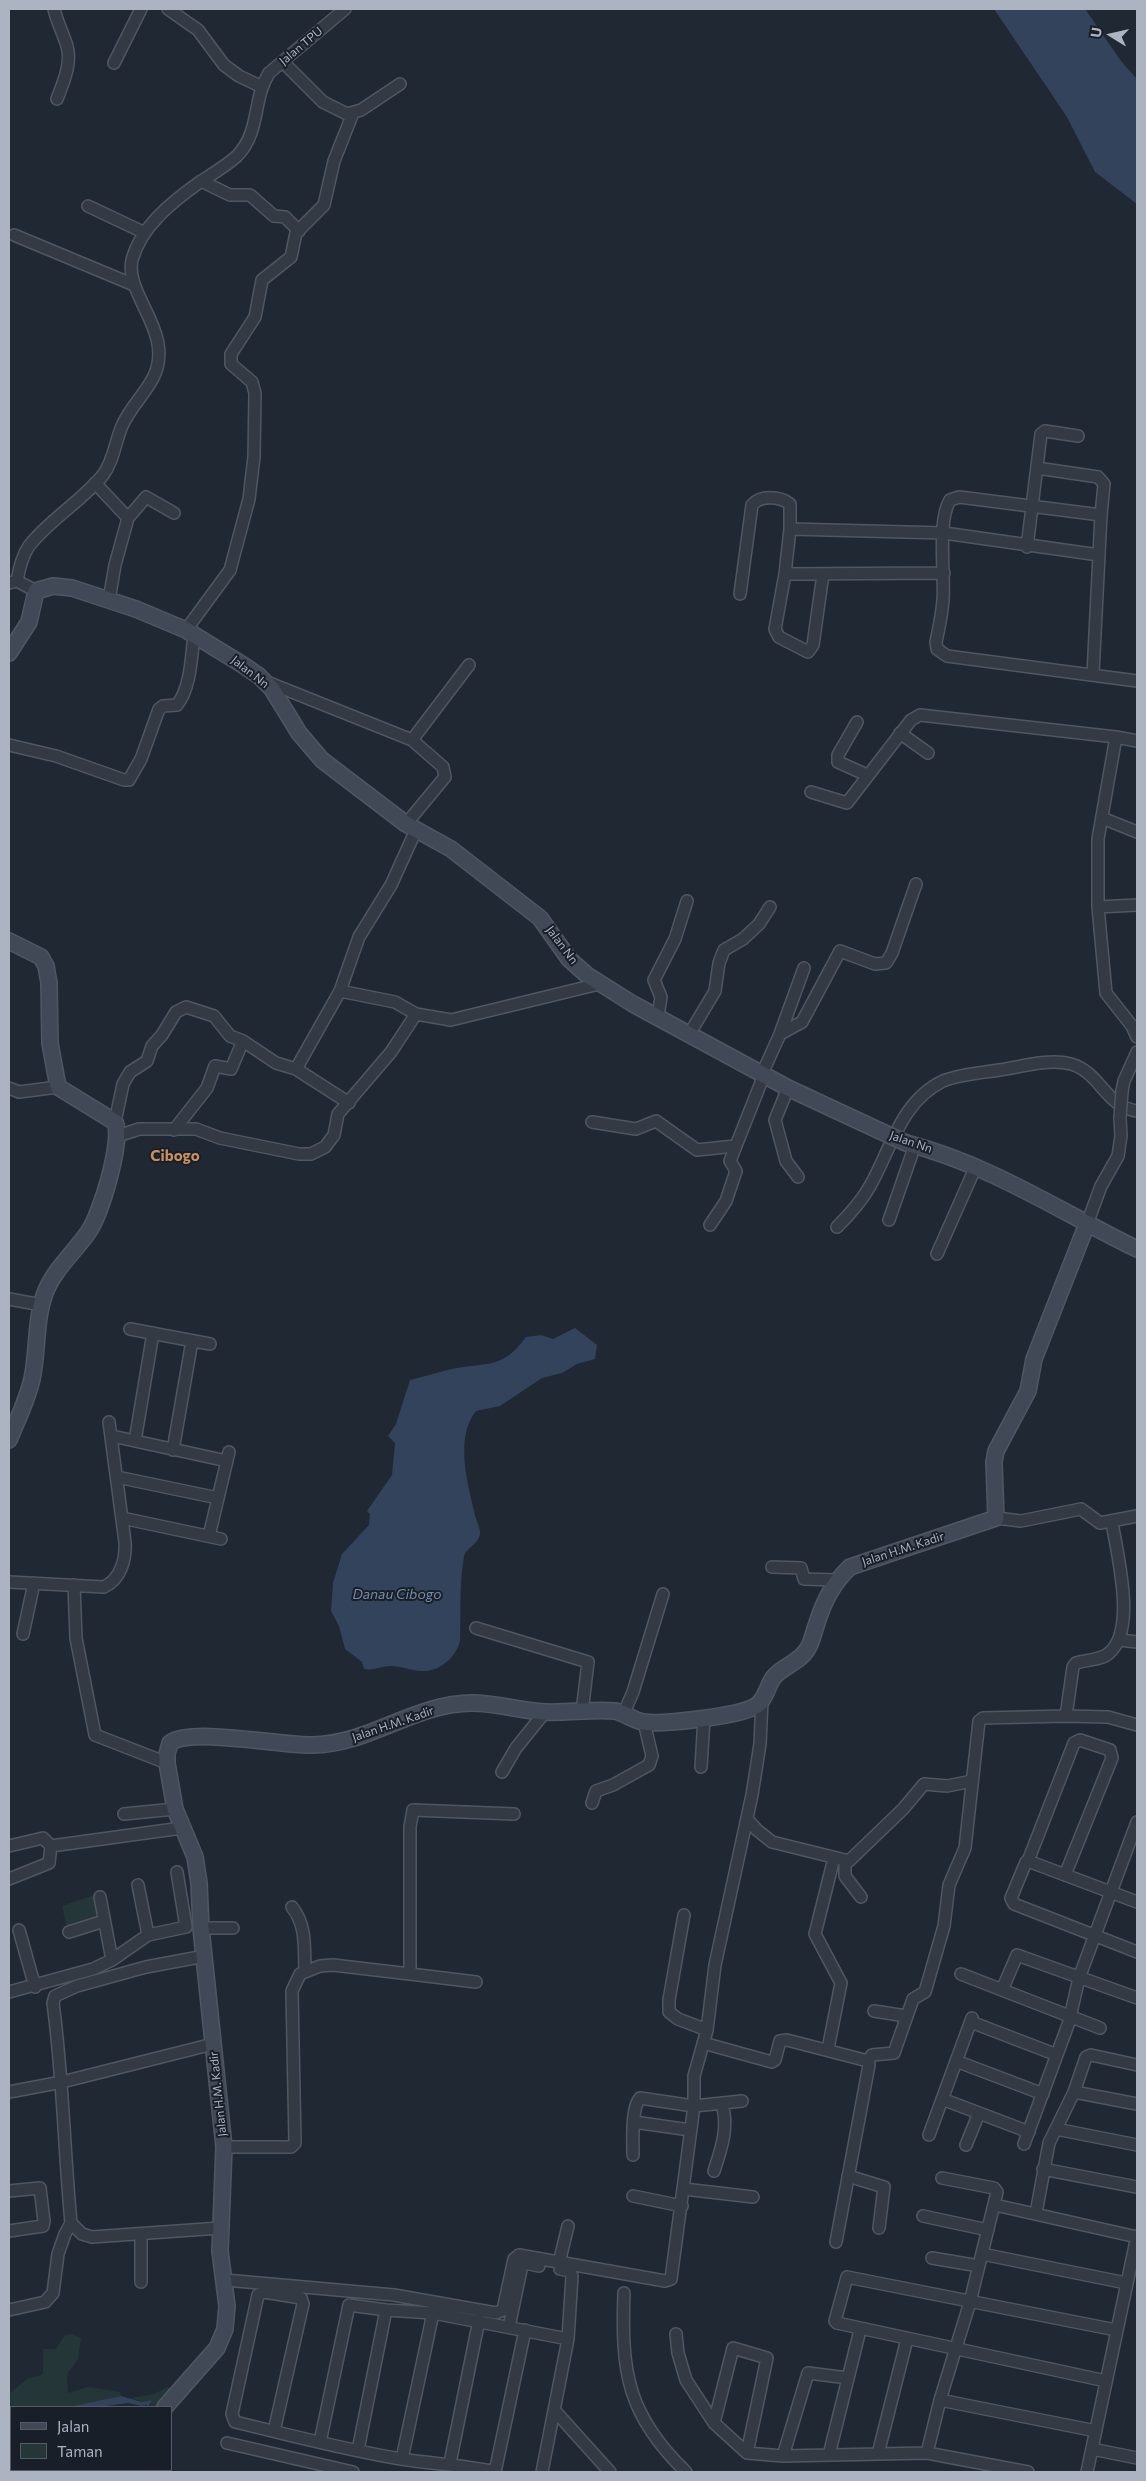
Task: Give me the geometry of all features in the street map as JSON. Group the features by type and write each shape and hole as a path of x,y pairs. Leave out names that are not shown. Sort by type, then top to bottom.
{"street":[{"path":"54,9 60,32 67,45 68,59 64,81 57,99"},
{"path":"114,64 141,9"},
{"path":"9,653 29,622 36,591 13,582 20,564 30,546 104,473 116,446 122,425 148,387 159,362 150,317 134,285 131,271 132,261 145,233 171,204 237,156 252,134 262,87 239,76 224,65 198,30 168,9"},
{"name":"Jalan TPU","path":"262,87 269,73 345,9"},
{"path":"283,62 324,102 342,112 353,113"},
{"path":"9,745 56,756 124,780 129,780 141,759 159,709 163,706 174,706 180,702 188,682 190,633 230,570 249,499 254,457 254,393 252,382 231,364 230,358 252,323 262,280 291,257 294,236 324,205 334,161 353,113 400,84"},
{"path":"201,181 230,195 250,195 274,216 285,217 299,230"},
{"path":"88,206 145,233"},
{"path":"14,235 134,285"},
{"path":"1027,547 1043,432 1078,436"},
{"path":"1037,468 1098,476 1104,484 1093,674"},
{"path":"95,483 128,518"},
{"path":"109,600 115,564 128,518 146,497 174,514"},
{"path":"740,594 752,505 756,500 763,498 786,501 790,504 790,529 785,574 775,629 779,637 808,652 813,645 823,574"},
{"path":"1101,515 953,498 946,508 943,599 936,642 937,649 941,653 1137,681"},
{"path":"790,529 944,533 1027,547 1099,555"},
{"path":"785,574 944,573"},
{"name":"Jalan Nn","path":"36,591 53,586 72,588 109,600 190,633 235,660 265,681 299,732 322,760 411,827 450,849 540,918 570,959 599,984 788,1088 911,1144 976,1166 1137,1249"},
{"path":"412,740 469,665"},
{"path":"265,681 412,740 443,767 445,777 411,827 391,885 359,937 340,991 296,1069"},
{"path":"811,792 847,803 910,720 920,715 1137,741"},
{"path":"857,722 838,756 838,762 867,775"},
{"path":"900,733 928,753"},
{"path":"1116,738 1098,847 1098,907 1106,993 1132,1026 1137,1037"},
{"path":"1102,818 1137,832"},
{"path":"780,1034 802,1022 840,951 875,964 886,963 892,953 916,884"},
{"path":"658,1016 661,998 654,980 675,939 687,901"},
{"path":"1098,907 1137,905"},
{"path":"690,1033 715,991 719,963 724,950 743,938 759,924 770,908"},
{"path":"9,941 41,957 46,966 49,983 50,1043 58,1087"},
{"path":"710,1225 722,1209 736,1171 730,1161 735,1146 804,968"},
{"path":"340,991 395,1002 416,1014 451,1020 599,984"},
{"path":"9,1440 32,1380 42,1305 50,1283 90,1230 98,1215 117,1129 123,1084 130,1072 146,1061 152,1046 162,1035 176,1012 186,1007 214,1016 230,1036 276,1063 296,1069 348,1103"},
{"path":"9,1088 19,1092 58,1087 117,1129 196,1129 220,1138 299,1154 311,1154 324,1147 334,1135 338,1114 391,1052 416,1014"},
{"path":"174,1130 207,1088 215,1066 231,1068 243,1042"},
{"path":"1137,1052 1124,1081 1122,1091 1121,1136 1118,1156 1100,1186 1034,1359 1028,1390 996,1451 994,1462 996,1518 1021,1521 1082,1509 1095,1522 1112,1522 1137,1516"},
{"path":"837,1227 862,1200 909,1109 924,1094 942,1082 958,1077 1051,1062 1070,1064 1084,1070 1112,1100 1125,1108 1137,1111"},
{"path":"788,1088 775,1120 786,1161 798,1177"},
{"path":"592,1122 636,1129 656,1121 697,1150 735,1146"},
{"path":"889,1220 911,1144"},
{"path":"937,1254 976,1166"},
{"path":"9,1299 42,1305"},
{"path":"130,1329 210,1344"},
{"path":"135,1441 152,1333"},
{"path":"173,1450 192,1341"},
{"path":"9,1582 104,1587 115,1579 122,1566 125,1551 109,1422"},
{"path":"112,1436 173,1450 228,1456 209,1536"},
{"path":"117,1477 218,1498"},
{"path":"122,1518 221,1539"},
{"name":"Jalan H.M. Kadir","path":"167,2406 221,2340 227,2306 220,2251 224,2147 205,1956 193,1927 199,1882 195,1857 175,1809 167,1763 170,1743 181,1737 240,1738 319,1745 340,1742 370,1732 412,1714 456,1704 483,1703 545,1712 615,1711 644,1722 704,1718 755,1707 762,1700 776,1675 795,1663 808,1649 828,1594 837,1580 850,1567 996,1518"},
{"path":"1066,1716 1072,1667 1076,1663 1108,1655 1118,1640 1124,1606 1112,1522"},
{"path":"772,1567 801,1568 804,1579 837,1580"},
{"path":"24,1634 34,1583"},
{"path":"74,1585 76,1638 95,1735 167,1763"},
{"path":"623,1715 634,1692 663,1594"},
{"path":"476,1628 588,1662 582,1712"},
{"path":"1118,1640 1137,1642"},
{"path":"225,2280 394,2295 496,2313 503,2310 516,2256 668,2280 672,2276 694,2106 694,2076 707,2030 715,1965 747,1819 760,1744 762,1700"},
{"path":"502,1772 516,1748 545,1712"},
{"path":"836,2242 869,2065 868,2061 872,2055 894,2053 914,1997 925,1992 944,1926 949,1885 965,1848 976,1725 981,1719 1066,1716 1108,1717 1137,1725"},
{"path":"701,1767 704,1718"},
{"path":"592,1803 596,1791 613,1785 649,1765 652,1756 644,1722"},
{"path":"1065,1875 1112,1758 1110,1750 1080,1740 1074,1743 1028,1861 1011,1898 1014,1904 1137,1952"},
{"path":"747,1819 772,1842 839,1859 853,1860 903,1809 924,1784 947,1786 972,1781"},
{"path":"124,1814 175,1809"},
{"path":"410,1974 410,1826 413,1810 514,1814"},
{"path":"1024,2144 1057,2056 1070,2016 1079,1978 1094,1935 1137,1822"},
{"path":"51,1846 182,1828"},
{"path":"9,1846 43,1838 51,1846"},
{"path":"9,1879 49,1863 51,1846"},
{"path":"839,1859 845,1876 861,1897"},
{"path":"828,2050 841,1983 815,1934 839,1859"},
{"path":"1028,1861 1137,1902"},
{"path":"177,1872 193,1927"},
{"path":"138,1885 148,1935"},
{"path":"100,1897 112,1960"},
{"path":"292,1907 301,1919 303,1927 305,1971"},
{"path":"684,1915 669,2000 669,2012 678,2020 707,2030"},
{"path":"69,1932 104,1921"},
{"path":"9,1992 74,1976 112,1960 148,1935 193,1927 233,1928"},
{"path":"19,1930 35,1987"},
{"path":"1002,1990 1017,1955 1137,1998"},
{"path":"9,2310 45,2302 50,2299 54,2293 61,2243 71,2223 62,2082 53,2003 55,1996 77,1986 146,1967 205,1956"},
{"path":"224,2147 291,2147 294,2143 292,1991 300,1974 320,1966 332,1965 476,1982"},
{"path":"961,1974 1100,2028"},
{"path":"874,2011 906,2016"},
{"path":"928,2136 971,2020 1057,2056"},
{"path":"703,2043 772,2062 775,2060 782,2040 868,2061"},
{"path":"9,2092 62,2082 213,2044"},
{"path":"1036,2213 1049,2143 1074,2092 1088,2055 1137,2065"},
{"path":"956,2061 1043,2094"},
{"path":"1074,2092 1137,2104"},
{"path":"633,2155 634,2122 637,2101 640,2098 694,2106 742,2100"},
{"path":"942,2099 1028,2132"},
{"path":"714,2171 725,2127 726,2117 721,2103"},
{"path":"966,2144 979,2113"},
{"path":"634,2122 690,2130"},
{"path":"1056,2129 1137,2145"},
{"path":"1044,2169 1137,2187"},
{"path":"848,2176 884,2187 879,2228"},
{"path":"927,2453 940,2400 970,2302 995,2205 996,2188 942,2178"},
{"path":"9,2191 40,2188 44,2221 43,2226 9,2231"},
{"path":"684,2189 753,2197"},
{"path":"633,2196 682,2206"},
{"path":"995,2205 1137,2236 1087,2472"},
{"path":"922,2216 988,2230"},
{"path":"71,2223 78,2232 92,2237 220,2228"},
{"path":"559,2263 568,2226"},
{"path":"140,2234 141,2282"},
{"path":"982,2254 1126,2283"},
{"path":"932,2258 979,2266"},
{"path":"509,2327 522,2265 525,2263 570,2271 572,2276 568,2338 542,2472"},
{"path":"1106,2380 860,2330 835,2321 847,2277 1116,2330"},
{"path":"274,2431 304,2304 301,2298 264,2292 258,2295 232,2414 235,2422 320,2442 402,2459 450,2463 495,2472 525,2330"},
{"path":"624,2293 624,2350 632,2391 652,2435 686,2472"},
{"path":"320,2442 347,2308 353,2304 386,2310 433,2313 479,2320 568,2338"},
{"path":"358,2450 386,2310"},
{"path":"402,2459 433,2313"},
{"path":"450,2463 479,2320"},
{"path":"829,2455 860,2330"},
{"path":"676,2334 678,2353 686,2380 714,2423 747,2453 783,2456 927,2453 1028,2472"},
{"path":"878,2454 907,2339"},
{"path":"714,2423 733,2348 767,2358 747,2453"},
{"path":"783,2456 808,2373 848,2378"},
{"path":"940,2400 1096,2431"},
{"path":"555,2411 610,2472"},
{"path":"227,2443 353,2472"},
{"path":"1092,2449 1137,2458"}],"green space":[{"path":"97,1894 101,1918 67,1929 62,1906"},
{"path":"71,2334 81,2338 78,2359 67,2374 68,2393 88,2387 120,2392 121,2396 73,2406 10,2406 9,2413 9,2394 28,2378 39,2376 43,2373 43,2349 56,2349 65,2335"},
{"path":"168,2387 175,2389 164,2406 149,2406 152,2404 130,2398 154,2394"},
{"path":"9,2454 10,2471 118,2471 117,2472 9,2472"}],"water":[{"path":"994,9 1085,9 1121,61 1137,79 1137,204 1095,172 1067,117"},
{"name":"Danau Cibogo","path":"575,1328 597,1345 595,1359 577,1364 562,1373 542,1378 500,1406 476,1411 470,1422 466,1433 464,1460 468,1486 480,1533 464,1557 461,1588 460,1641 455,1653 441,1666 429,1671 391,1666 364,1669 362,1662 345,1649 339,1626 331,1611 333,1583 342,1554 369,1525 370,1514 367,1511 392,1475 395,1443 388,1436 396,1424 410,1380 460,1367 491,1363 508,1356 526,1337 541,1335 553,1339"},
{"path":"121,2396 142,2402 152,2400 149,2406 128,2403 106,2406 73,2406"}],"district":[{"name":"Cibogo","path":"175,1156"}]}
